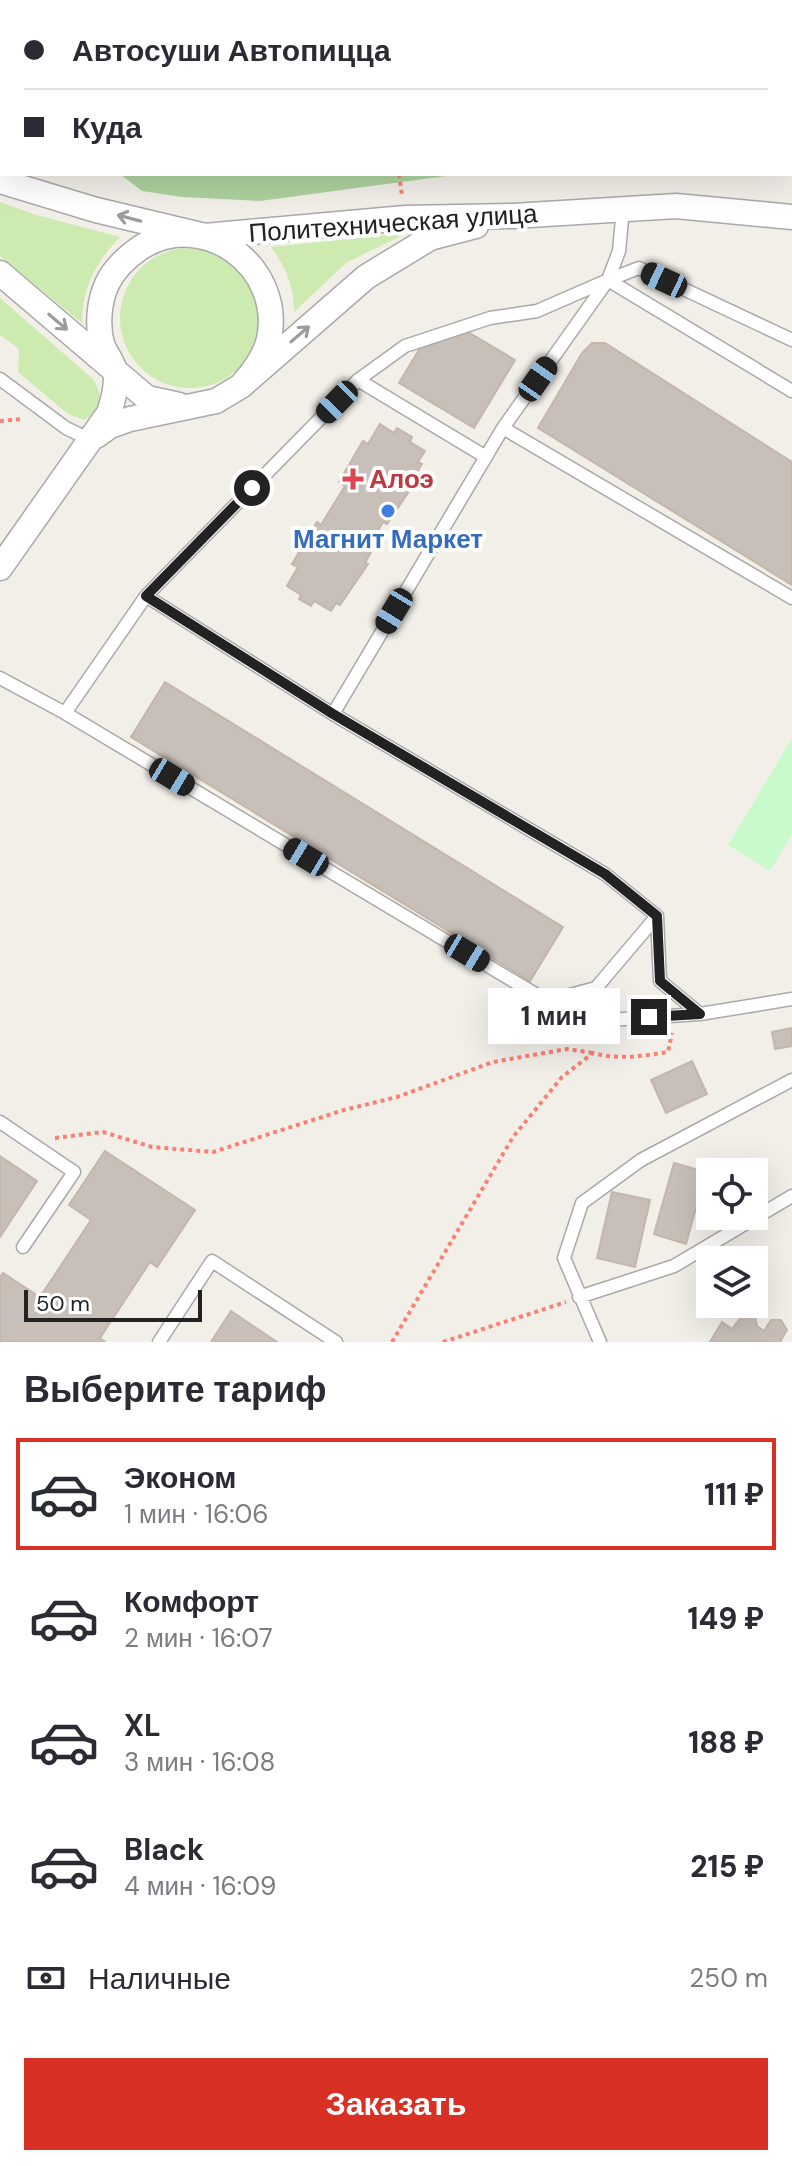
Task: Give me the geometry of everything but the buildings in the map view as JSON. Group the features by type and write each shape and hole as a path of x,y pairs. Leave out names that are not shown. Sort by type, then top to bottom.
{"street":[{"name":"Политехническая улица","path":"0,181 96,210 205,236 405,218 513,216 676,206 792,217"},
{"path":"91,440 110,426 130,419 216,401 241,386 366,277 430,238 513,216"},
{"path":"0,568 109,413 114,399 115,371 102,343 99,312 107,282 126,257 152,240 178,234 205,236 230,246 251,264 265,287 271,313 269,340 259,365 241,386"},
{"path":"0,273 147,398 187,407"}],"lane":[{"path":"333,714 503,428 608,280 619,251 623,209"},
{"path":"65,713 146,596 358,380 405,346 490,318 537,311 639,268 792,340"},
{"path":"608,280 792,391"},
{"path":"0,379 66,428 91,440"},
{"path":"358,380 486,457"},
{"path":"503,428 792,598"},
{"path":"146,596 333,714 605,874 657,916 660,981 700,1014"},
{"path":"0,678 65,713 547,1001 594,1021 700,1014 792,999"},
{"path":"547,1001 596,988 657,916"},
{"path":"600,1342 564,1258 582,1203 641,1160 792,1080"},
{"path":"0,1122 74,1172 23,1247"},
{"path":"579,1297 674,1266 792,1196"},
{"path":"159,1342 212,1261 336,1342"}],"path":[{"path":"29,1142 103,1132 152,1147 213,1152 344,1110 397,1097 493,1062 567,1049 608,1057 668,1052 676,1015"},
{"path":"392,1342 513,1137 562,1077 593,1053"},
{"path":"443,1342 579,1297"}],"green space":[{"path":"123,176 446,176 260,201 182,197 142,191"},
{"path":"0,202 120,237 92,276 82,323 0,256"},
{"path":"407,233 346,263 294,312 288,278 271,247"},
{"path":"190,248 217,253 239,269 255,291 260,318 255,345 239,367 217,383 190,388 163,383 141,367 125,345 120,318 125,291 141,269 163,253"},
{"path":"0,298 94,380 100,403 90,416 84,420 68,414 18,372 19,349 0,335"},
{"path":"792,738 792,834 770,871 728,845"}],"place":[{"name":"Алоэ","path":"353,479"},
{"name":"Магнит Маркет","path":"388,511"}],"route":[{"path":"252,488 146,596 333,714 605,874 657,916 660,981 700,1014 649,1017"}]}
